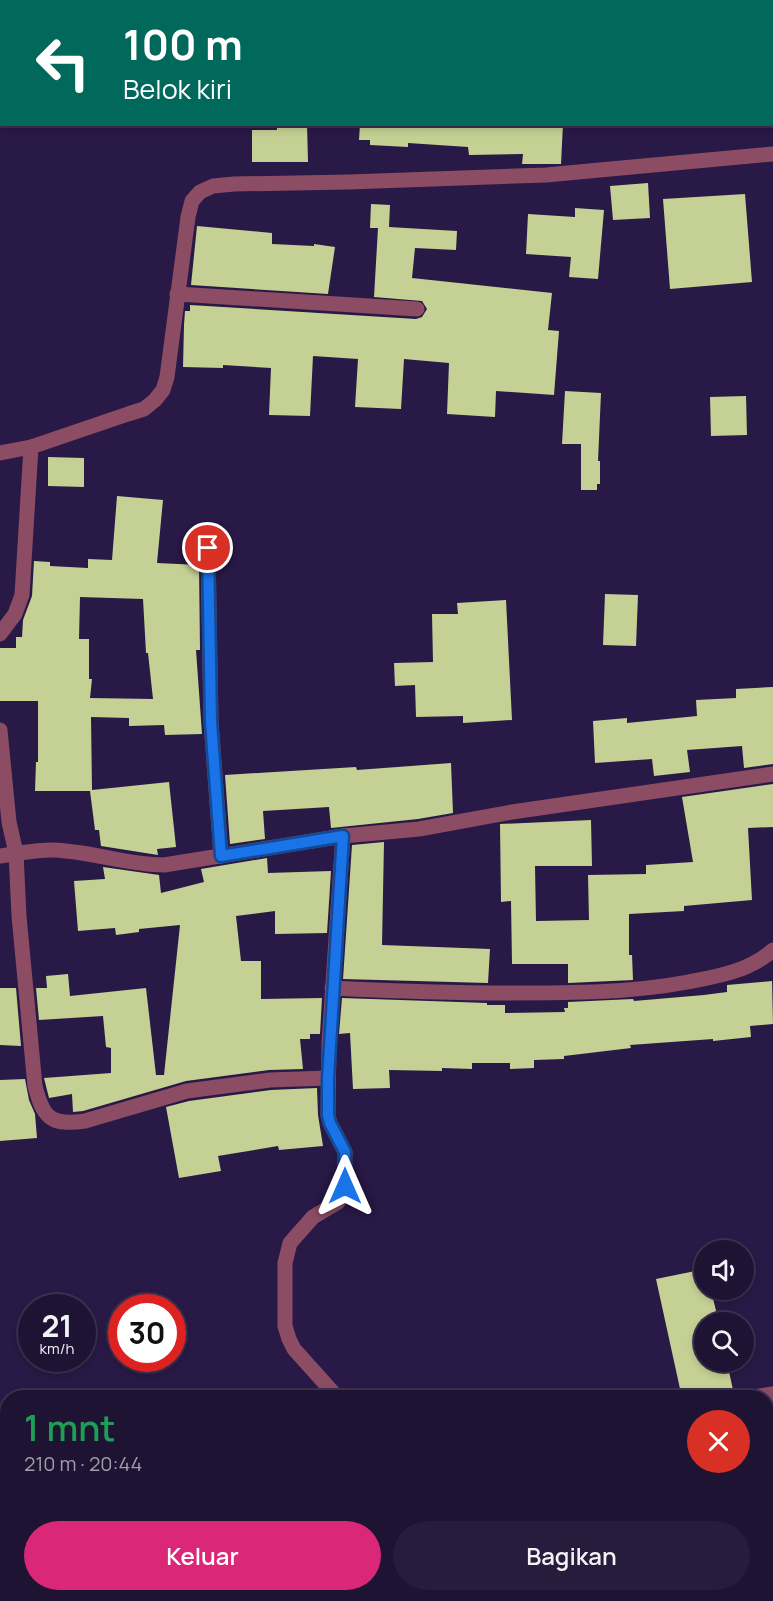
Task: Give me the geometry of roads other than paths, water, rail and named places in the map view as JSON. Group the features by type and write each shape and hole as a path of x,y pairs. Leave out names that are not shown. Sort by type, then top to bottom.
{"street":[{"path":"0,453 31,447 144,409 163,390 167,377 188,217 192,201 200,192 213,186 546,175 773,154"},
{"path":"177,294 417,309"},
{"path":"0,634 15,614 22,595 31,447"},
{"path":"208,548 211,722 221,856"},
{"path":"0,730 9,822 16,854 20,927 35,1086 39,1104 45,1114 51,1119 72,1123 187,1091 234,1083 328,1078"},
{"path":"0,856 65,850 148,865 164,865 343,836 419,829 534,809 773,774"},
{"path":"331,1390 294,1349 289,1339 285,1326 285,1263 290,1243 313,1217 342,1198 345,1186 345,1152 328,1115 332,988 343,836"},
{"path":"332,988 590,994 656,988 718,976 748,968 773,950"}]}
